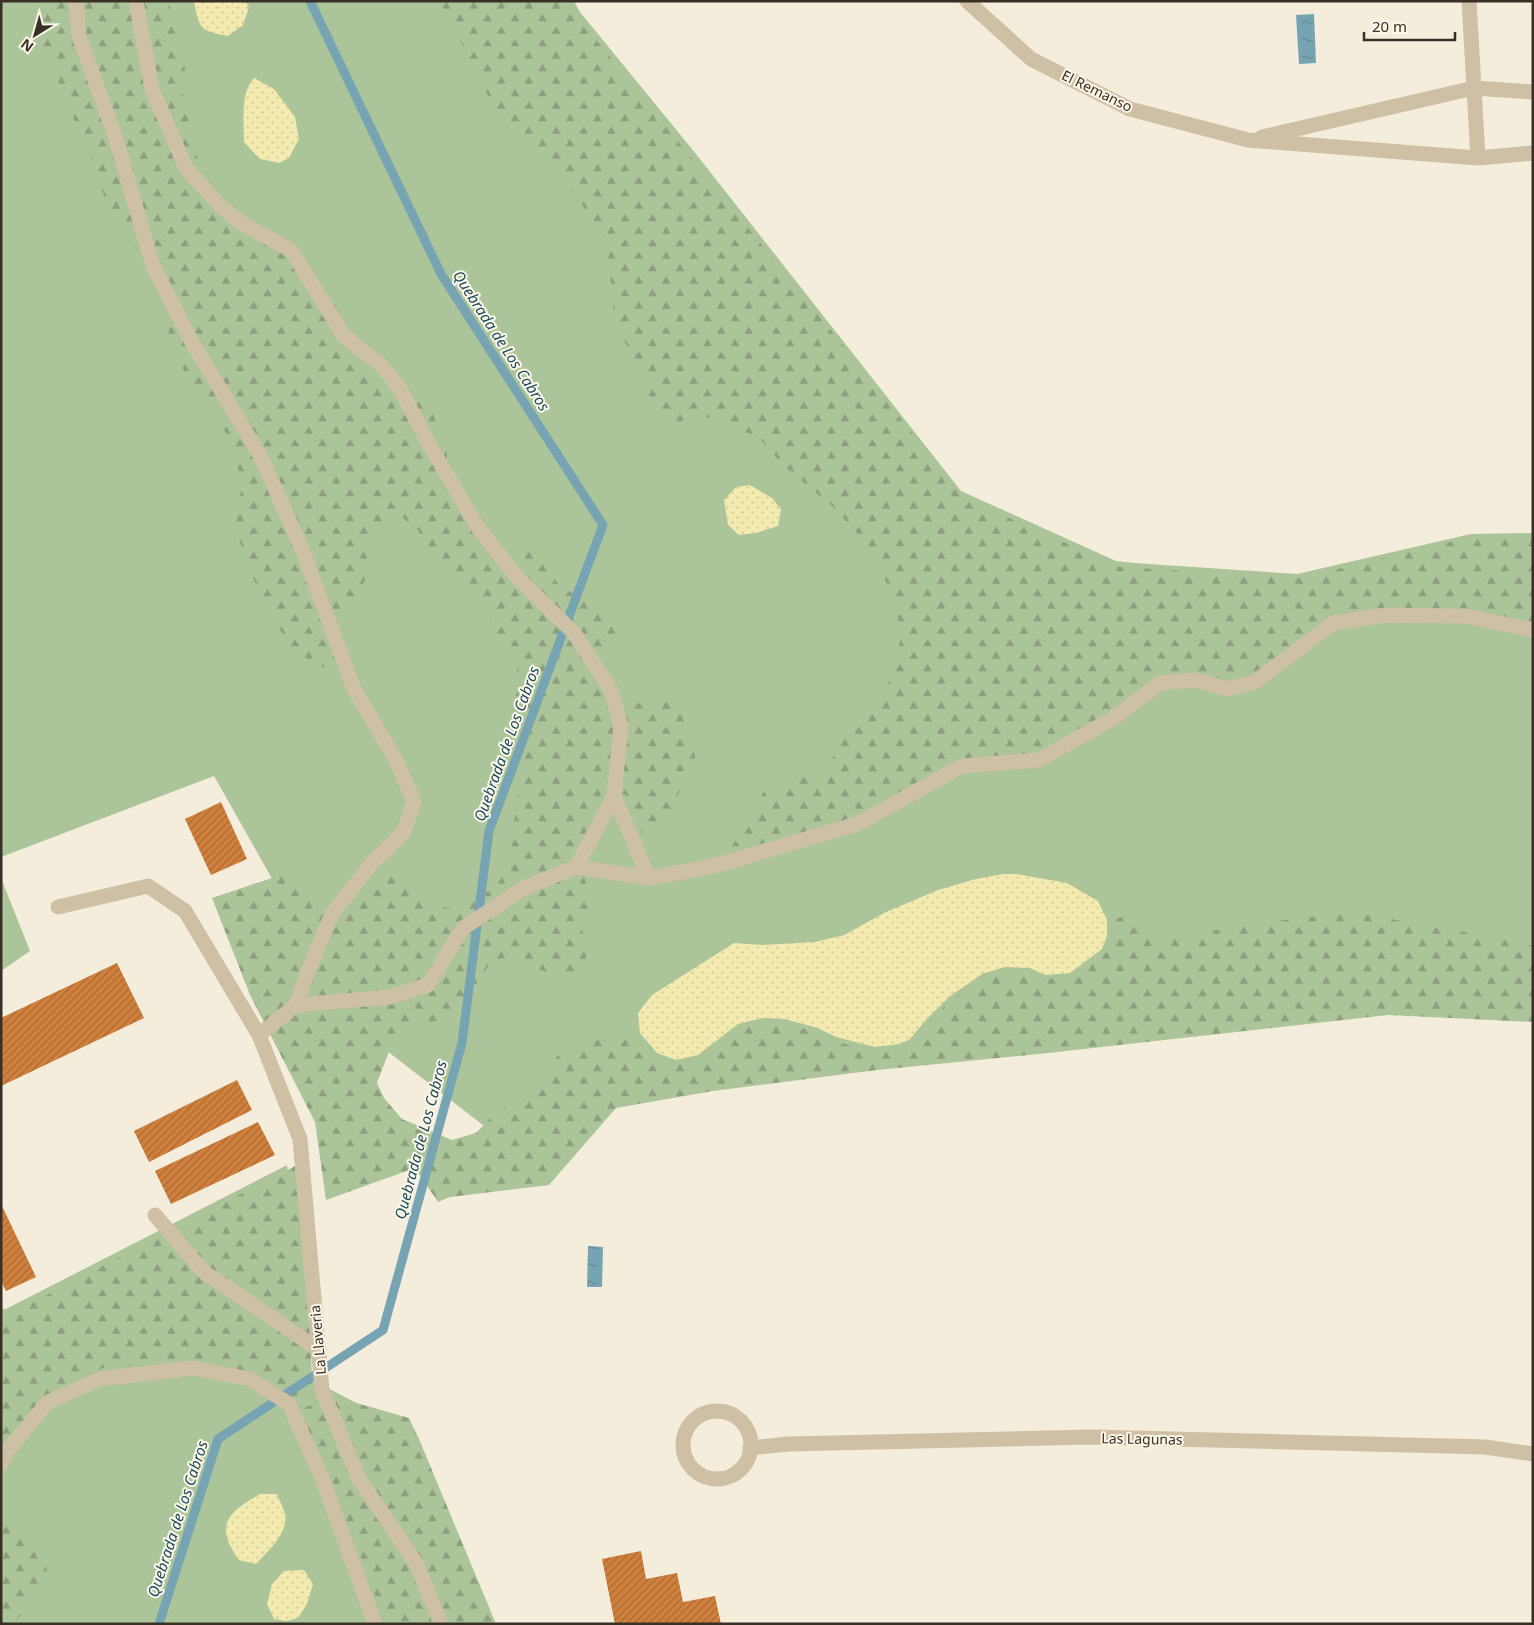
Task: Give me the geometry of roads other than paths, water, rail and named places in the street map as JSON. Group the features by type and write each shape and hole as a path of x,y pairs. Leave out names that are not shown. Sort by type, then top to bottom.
{"street":[{"path":"76,1 79,36 116,139 153,266 193,344 261,457 302,549 354,689 397,762 414,801 404,832 370,864 332,914 307,973 296,1005 259,1035"},
{"path":"136,1 152,90 186,168 220,206 244,225 291,250 344,336 382,366 400,389 430,446 477,526 516,576 574,633 611,690 621,726 614,796 576,867"},
{"name":"El Remanso","path":"967,1 1031,59 1130,109 1248,140 1478,158 1533,153"},
{"path":"1469,1 1478,158"},
{"name":"El Remanso","path":"1248,140 1474,88 1533,92"},
{"path":"296,1005 390,997 428,985 463,928 524,888 576,867 649,878 714,866 857,824 962,766 1039,760 1115,717 1160,683 1196,680 1226,689 1255,682 1334,623 1386,615 1465,616 1533,630"},
{"path":"614,796 649,878"},
{"name":"La Llaveria","path":"58,907 148,886 185,911 259,1035 300,1139 322,1390 359,1478 416,1563 441,1624"},
{"path":"155,1215 204,1272 319,1350"},
{"path":"3,1455 48,1402 100,1379 192,1368 250,1379 289,1404 322,1478 375,1624"},
{"path":"717,1412 729,1414 739,1420 749,1436 750,1448 748,1458 742,1468 733,1475 722,1479 709,1478 698,1474 690,1466 684,1453 683,1441 686,1430 693,1422 702,1415 717,1412"},
{"name":"Las Lagunas","path":"750,1448 788,1444 1093,1438 1486,1447 1533,1454"}],"water":[{"path":"1314,14 1316,63 1299,64 1296,15"},
{"path":"588,1246 603,1247 602,1287 587,1287"}],"waterway":[{"name":"Quebrada de Los Cabros","path":"159,1624 218,1439 383,1330 462,1043 489,831 603,525 441,274 310,1"}]}
